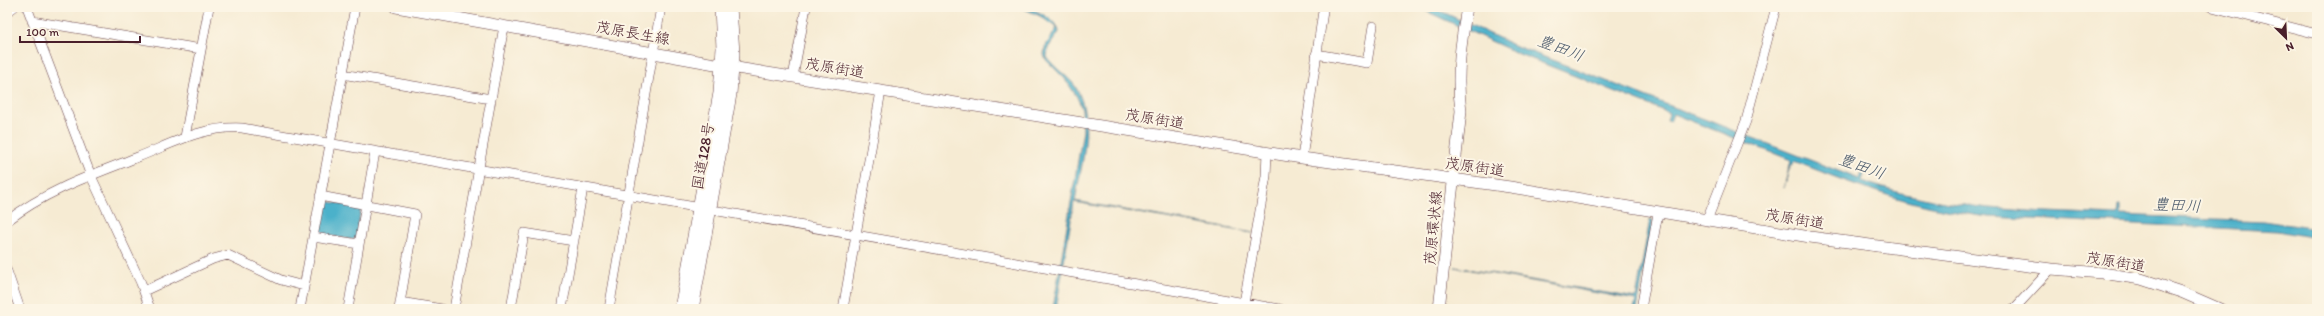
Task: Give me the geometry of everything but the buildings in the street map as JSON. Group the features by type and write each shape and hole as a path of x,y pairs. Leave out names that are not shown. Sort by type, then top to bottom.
{"highway":[{"name":"国道128号","path":"681,309 730,94 721,7"},
{"name":"国道128号","path":"727,66 730,7"},
{"name":"国道128号","path":"692,309 704,209"}],"main road":[{"name":"茂原長生線","path":"396,7 727,66"},
{"name":"茂原環状線","path":"1439,309 1461,111 1457,86 1461,43 1467,9"},
{"name":"茂原街道","path":"727,66 1302,158 1510,187 1658,213 1810,237 2051,269 2102,273 2141,280 2181,292 2220,309"}],"street":[{"path":"7,12 14,7"},
{"path":"27,7 91,176 144,291 150,309"},
{"path":"185,137 209,7"},
{"path":"300,309 355,7"},
{"path":"609,309 662,7"},
{"path":"793,77 806,7"},
{"path":"1707,220 1746,121 1776,7"},
{"path":"2212,7 2317,34"},
{"path":"1302,158 1323,11"},
{"path":"32,20 201,49"},
{"path":"454,309 504,26"},
{"path":"1316,54 1367,63 1373,26"},
{"path":"342,74 491,100"},
{"path":"843,309 881,91"},
{"path":"7,220 23,208 51,193 185,137 213,129 230,128 1280,309"},
{"path":"348,309 374,152"},
{"path":"1244,303 1266,176 1267,152"},
{"path":"562,309 583,188"},
{"path":"320,196 415,214 400,306 442,309"},
{"path":"1641,309 1658,213"},
{"path":"511,309 524,233 574,241"},
{"path":"313,237 359,244"},
{"path":"144,291 214,259 228,255 281,280 304,286"},
{"path":"2014,309 2051,269"},
{"path":"7,271 20,309"}],"water":[{"path":"1020,7 1025,7 1041,13 1058,27 1059,32 1048,48 1047,57 1053,65 1075,86 1081,99 1085,114 1086,128 1083,158 1075,201 1253,233 1074,202 1056,309 1053,309 1083,131 1082,109 1077,97 1065,79 1046,60 1044,55 1045,47 1057,28 1040,16"},
{"path":"1417,7 1432,7 1516,46 1859,179 1863,171 1865,171 1862,181 1893,191 1956,204 1988,208 2117,215 2118,206 2120,206 2120,215 2263,221 2317,229 2317,238 2278,231 1989,217 1938,208 1890,196 1794,161 1789,169 1784,188 1791,160 1673,114 1670,122 1667,121 1669,113 1519,54"},
{"path":"323,201 359,206 361,209 356,238 353,240 319,234"},
{"path":"1650,219 1653,220 1637,309 1634,309 1636,300 1455,267 1636,298"}],"water label":[{"name":"豊田川","path":"1561,48"},
{"name":"豊田川","path":"1862,166"},
{"name":"豊田川","path":"2177,205"}]}
